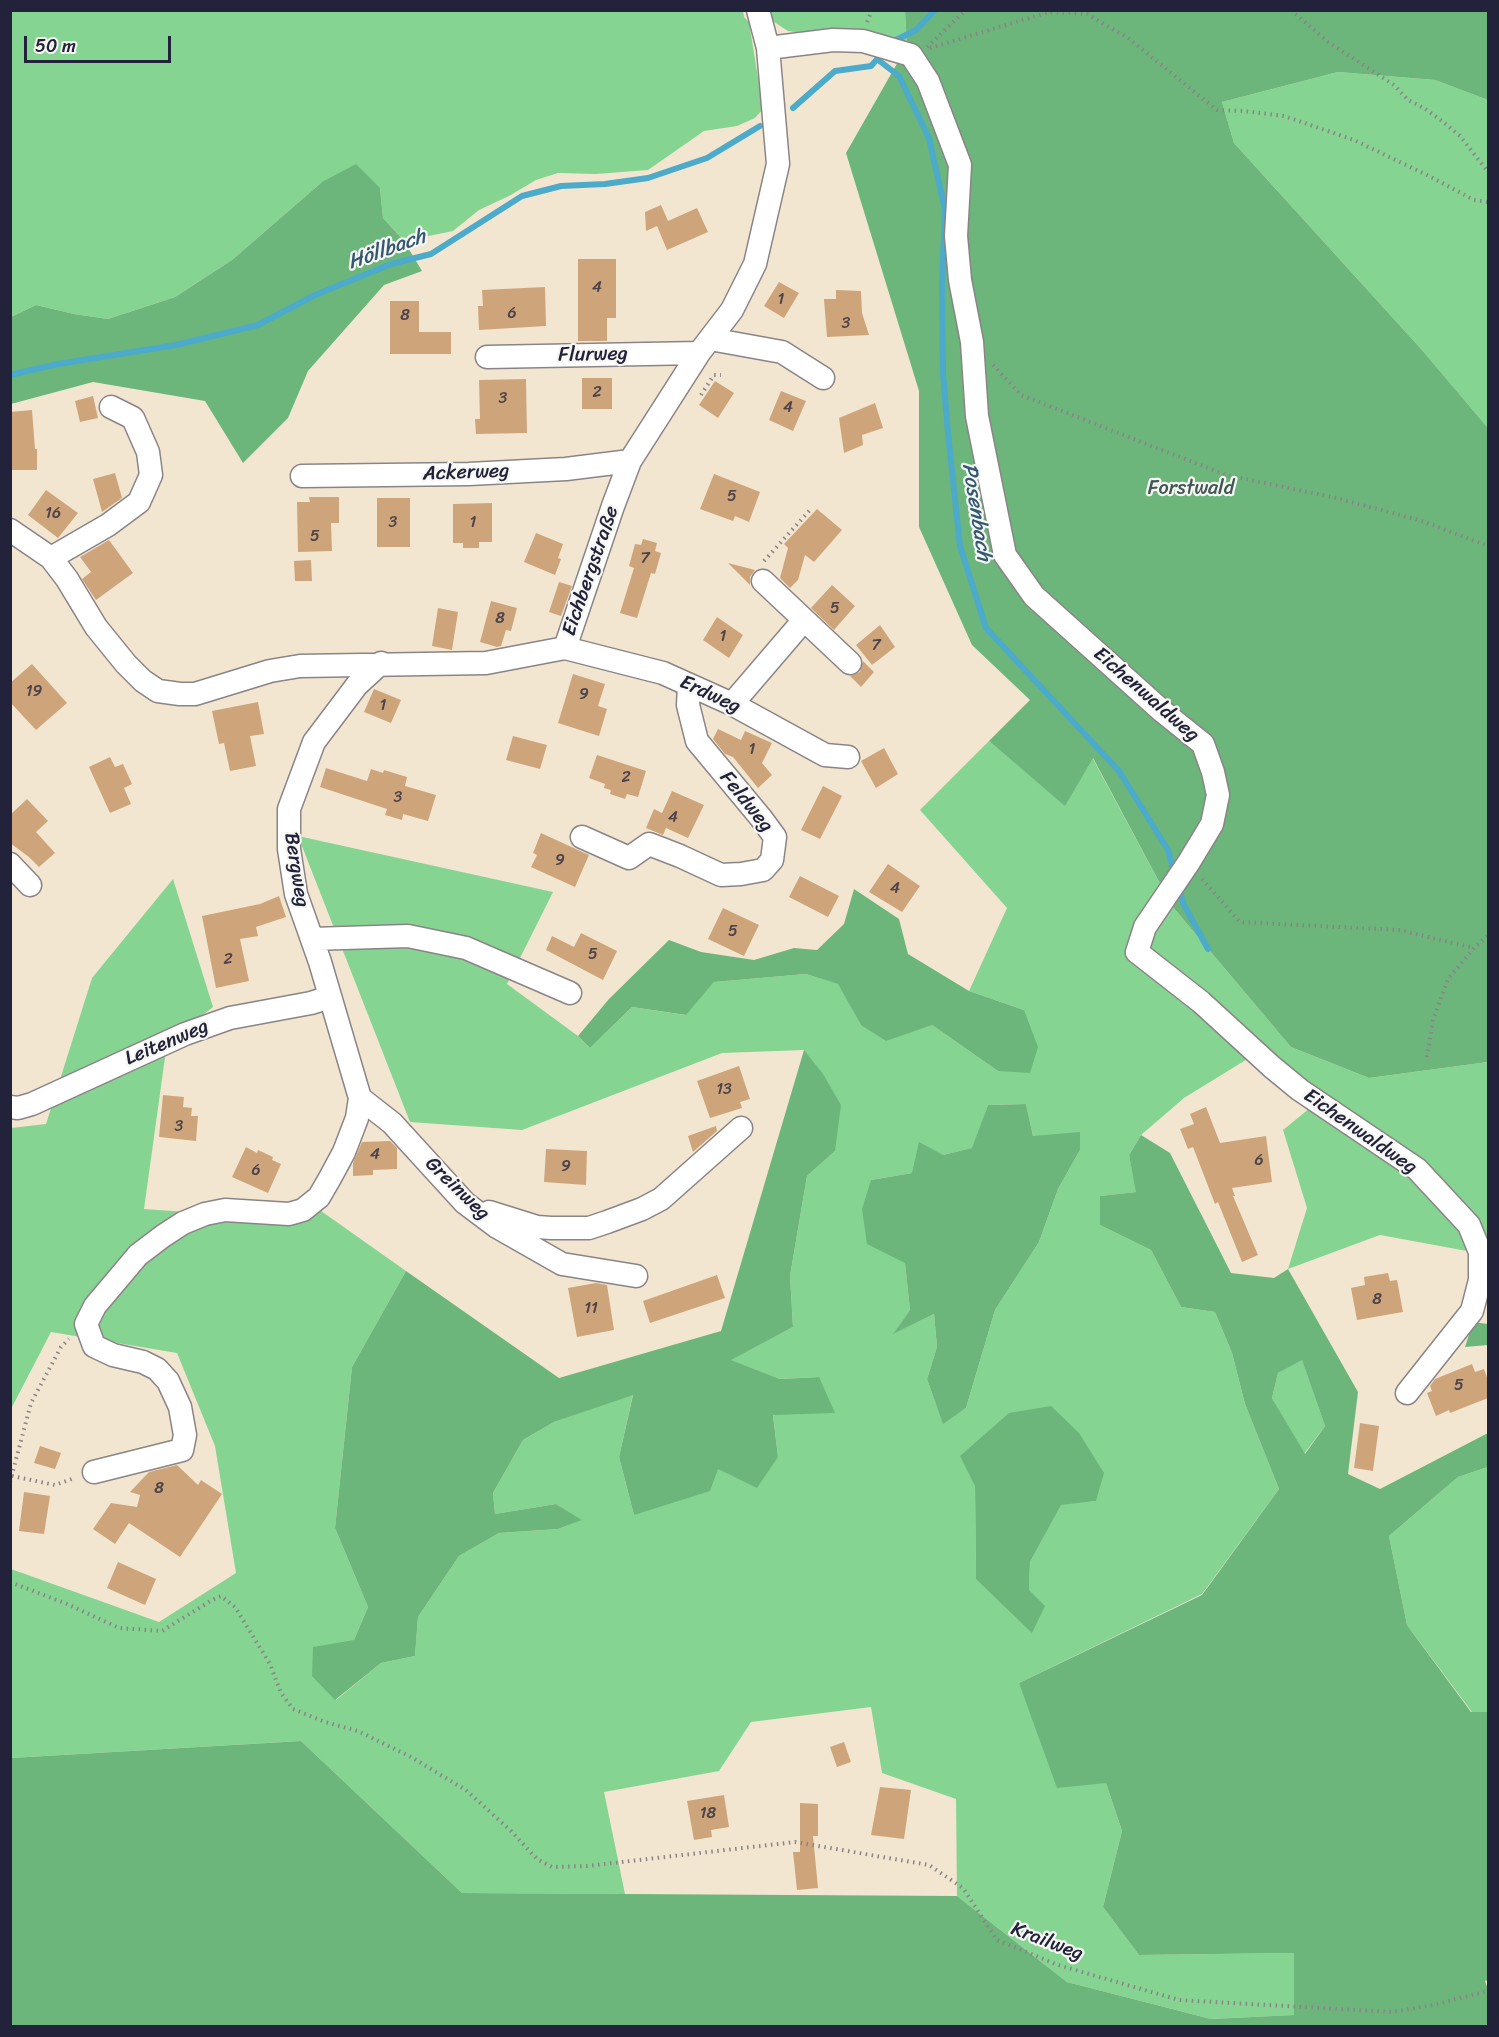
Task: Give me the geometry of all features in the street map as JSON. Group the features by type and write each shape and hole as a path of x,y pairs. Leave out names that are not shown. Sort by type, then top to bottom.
{"street":[{"name":"Eichbergstraße","path":"10,530 51,558 67,579 96,627 126,664 143,681 158,691 195,694 270,671 300,666 486,663 565,648 630,461 705,346 732,310 755,264 778,164 768,48 758,10"},
{"name":"Eichenwaldweg","path":"768,48 833,40 857,40 911,55 928,81 960,165 956,236 960,280 972,342 977,416 1005,555 1034,596 1162,711 1203,744 1213,772 1218,795 1212,824 1185,869 1145,927 1137,952 1201,1002 1300,1090 1416,1169 1469,1225 1480,1252 1480,1280 1472,1311 1407,1393"},
{"name":"Flurweg","path":"487,357 705,346 782,352 823,378"},
{"path":"51,558 108,525 138,502 151,475 148,452 133,418 111,407"},
{"name":"Ackerweg","path":"302,476 566,470 630,461"},
{"path":"763,571 804,620 850,663"},
{"path":"732,704 804,620"},
{"name":"Erdweg","path":"565,648 663,672 732,704 825,755 848,757"},
{"name":"Bergweg","path":"360,1098 296,894 288,849 289,809 314,742 357,684 381,663"},
{"name":"Feldweg","path":"582,837 629,858 649,844 721,874 741,874 763,870 772,860 775,837 697,741 688,705 689,684"},
{"path":"312,939 408,936 466,948 570,993"},
{"name":"Leitenweg","path":"10,1107 18,1108 32,1104 185,1034 230,1017 311,1003 330,997"},
{"path":"93,1472 182,1450 185,1435 180,1407 168,1380 157,1369 143,1362 113,1355 94,1346 86,1324 95,1306 138,1256 183,1223 205,1214 225,1210 289,1214 303,1210 319,1197 344,1152 357,1118 360,1098"},
{"name":"Greinweg","path":"360,1098 392,1123 471,1207 497,1227 562,1264 636,1276"},
{"path":"471,1207 544,1227 589,1228 642,1209 661,1198 741,1128"}],"path":[{"path":"966,10 924,50 1049,12 1087,14 1128,38 1217,110 1284,116 1354,140 1474,200 1488,202"},
{"path":"1291,10 1328,42 1394,85 1408,100 1424,108 1460,136 1488,172"},
{"path":"972,342 1021,395 1126,437 1226,476 1332,497 1408,517 1488,546"},
{"path":"701,395 714,375 721,375"},
{"path":"763,571 810,510"},
{"path":"1185,869 1240,922 1399,930 1474,948"},
{"path":"1427,1057 1433,1020 1448,979 1488,935"},
{"path":"10,1482 31,1403 61,1347 86,1324"},
{"path":"12,1476 55,1485 93,1472"},
{"name":"Krailweg","path":"10,1582 67,1604 119,1628 162,1631 221,1596 235,1607 270,1664 281,1693 293,1709 325,1722 358,1731 411,1757 466,1790 537,1859 552,1867 587,1866 795,1842 929,1865 963,1888 997,1940 1058,1965 1179,2000 1392,2012 1433,2005 1488,1990"}],"green space":[{"path":"743,10 744,17 749,22 763,109 755,118 737,126 704,131 648,170 596,174 558,173 536,180 479,210 453,231 404,241 383,218 380,188 322,182 232,260 175,297 108,319 36,305 11,317 11,11"},
{"path":"769,11 905,11 907,46 788,31 774,22"},
{"name":"Forstwald","path":"905,11 1488,11 1488,100 1435,80 1338,72 1222,102 1234,143 1422,350 1488,428 1488,1062 1369,1078 1291,1047 1172,906 1093,758 1065,806 989,741 1030,700 972,645 919,527 919,391 846,153 907,46"},
{"path":"1338,72 1435,80 1488,100 1488,428 1422,350 1234,143 1222,102"},
{"path":"356,164 380,188 383,218 404,241 422,271 384,285 308,371 288,418 243,463 205,401 93,382 11,404 11,317 36,305 108,319 175,297 232,260 322,182"},
{"path":"989,741 1065,805 1092,757 1172,906 1291,1047 1369,1078 1488,1062 1488,1247 1467,1251 1380,1235 1288,1269 1307,1208 1283,1130 1310,1108 1249,1058 1184,1098 1141,1135 1129,1155 1137,1192 1100,1196 1100,1225 1151,1250 1181,1307 1215,1312 1232,1353 1245,1404 1279,1489 1202,1594 1019,1683 1106,1783 1122,1831 1103,1907 1139,1955 1295,1953 1295,2015 1211,2019 1067,1982 957,1896 956,1799 882,1773 871,1707 751,1722 719,1771 604,1792 625,1894 462,1893 301,1741 11,1758 11,1569 159,1622 236,1573 215,1446 177,1353 51,1332 11,1409 11,1128 46,1124 92,978 173,879 213,1007 167,1043 144,1209 229,1215 314,1206 406,1271 352,1367 335,1528 368,1607 354,1640 336,1700 381,1663 415,1656 418,1617 459,1556 499,1533 558,1529 581,1520 556,1504 495,1514 493,1493 523,1440 554,1422 633,1394 619,1457 634,1515 718,1468 778,1457 773,1414 819,1377 780,1379 730,1360 793,1327 790,1276 807,1176 835,1151 804,1050 722,1053 522,1130 410,1122 298,836 553,892 507,984 578,1036 590,1048 632,1007 685,1015 714,982 806,974 839,984 861,1025 932,1025 998,1071 1024,1010 969,991 1007,908 920,810","holes":["1026,1104 1033,1136 1080,1150 1058,1189 1039,1242 995,1310 966,1408 943,1423 927,1379 937,1347 934,1314 894,1333 910,1310 905,1262 871,1180 912,1173 943,1155 973,1148 988,1105","975,1486 1095,1501 1061,1504 1030,1562 1029,1590 976,1579"]},
{"path":"854,889 899,919 908,954 969,991 1024,1010 1038,1047 1030,1073 998,1071 932,1025 886,1041 861,1025 838,984 806,974 714,982 686,1015 632,1007 590,1048 578,1036 609,999 669,940 701,952 754,960 794,948 817,950 844,924"},
{"path":"804,1050 823,1074 841,1105 835,1151 807,1176 790,1276 793,1327 731,1360 780,1379 819,1377 835,1413 773,1415 778,1457 757,1488 718,1469 710,1491 634,1515 619,1457 633,1395 554,1422 523,1440 493,1493 495,1514 556,1504 582,1520 558,1529 499,1533 459,1556 418,1617 415,1656 381,1663 335,1700 312,1676 313,1647 354,1640 368,1607 335,1528 352,1367 406,1271 559,1378 721,1331"},
{"path":"1026,1104 1033,1136 1080,1132 1080,1150 1058,1189 1039,1242 995,1310 966,1408 943,1424 927,1379 937,1347 934,1314 893,1334 910,1310 905,1263 867,1244 862,1209 871,1180 912,1173 919,1142 943,1155 972,1148 988,1105"},
{"path":"1141,1135 1170,1153 1231,1273 1274,1278 1288,1269 1358,1392 1348,1474 1380,1489 1488,1433 1488,1467 1458,1477 1389,1536 1407,1625 1471,1712 1488,1712 1488,1980 1485,1981 1488,1989 1488,2026 11,2026 11,1758 301,1741 462,1893 957,1896 1067,1982 1211,2019 1294,2015 1294,1953 1139,1955 1103,1907 1122,1831 1106,1783 1057,1788 1019,1683 1202,1595 1279,1489 1245,1404 1232,1353 1215,1312 1181,1307 1151,1250 1100,1225 1100,1196 1136,1192 1129,1155","holes":["1302,1360 1325,1426 1305,1454 1272,1398 1278,1373"]},
{"path":"1473,1322 1488,1324 1488,1345 1465,1347"},
{"path":"1302,1359 1325,1426 1304,1454 1272,1398 1278,1373"},
{"path":"1051,1406 1079,1433 1104,1473 1096,1501 1061,1505 1030,1562 1029,1590 1045,1606 1032,1633 976,1579 975,1486 960,1456 1009,1413"},
{"path":"1488,1467 1488,1712 1472,1712 1407,1625 1389,1536 1458,1477"}],"building":[{"path":"661,205 668,221 646,231 645,212"},
{"path":"697,208 708,232 667,250 657,226"},
{"path":"578,259 616,259 616,318 607,318 607,341 578,341"},
{"path":"779,282 799,293 784,318 764,306"},
{"path":"545,287 546,326 479,330 478,306 483,306 482,290"},
{"path":"836,290 861,291 862,313 869,335 827,337 824,299 836,299"},
{"path":"390,301 419,301 419,332 451,332 451,354 390,354"},
{"path":"582,378 612,378 612,409 582,409"},
{"path":"526,379 527,433 476,434 475,419 480,419 479,380"},
{"path":"715,381 734,393 718,418 699,405"},
{"path":"781,391 806,401 793,431 769,420"},
{"path":"93,396 98,418 80,422 75,401"},
{"path":"875,403 883,428 862,435 863,445 844,453 839,418"},
{"path":"32,410 37,470 10,470 10,412"},
{"path":"115,473 122,498 102,512 93,479"},
{"path":"714,474 760,492 749,522 735,516 733,521 700,509"},
{"path":"46,490 78,513 58,538 28,515"},
{"path":"309,497 339,497 339,523 331,523 332,551 298,552 297,502 310,502"},
{"path":"377,498 410,498 410,547 377,547"},
{"path":"492,503 492,542 479,542 479,548 463,548 463,543 453,543 453,504"},
{"path":"817,509 842,530 814,562 805,555 798,580 790,588 780,578 788,548 784,544"},
{"path":"536,533 563,544 558,558 561,559 555,575 524,562"},
{"path":"643,539 657,543 655,551 661,553 655,574 651,573 637,618 620,613 634,568 629,566 635,544 641,545"},
{"path":"109,540 133,573 96,600 82,579 91,572 80,557"},
{"path":"311,560 312,581 295,581 294,561"},
{"path":"728,563 755,570 750,577 750,585"},
{"path":"559,582 572,586 561,616 549,612"},
{"path":"832,585 855,606 834,630 811,608"},
{"path":"491,601 517,608 511,631 506,630 501,646 497,647 480,642"},
{"path":"438,608 458,612 452,650 432,646"},
{"path":"717,617 743,635 729,658 703,640"},
{"path":"880,625 895,647 872,665 856,645"},
{"path":"863,661 874,672 861,687 850,676 860,672"},
{"path":"32,664 67,703 36,730 10,702 10,683"},
{"path":"573,674 605,684 598,706 607,709 599,736 558,723"},
{"path":"374,689 401,700 391,723 364,712"},
{"path":"258,702 264,734 250,736 256,766 230,771 224,743 219,744 212,711"},
{"path":"718,729 741,740 745,731 772,743 762,763 772,775 758,788 733,757 725,754 713,739"},
{"path":"513,736 547,745 540,769 506,760"},
{"path":"884,748 898,774 876,788 861,761"},
{"path":"597,755 646,771 638,797 627,794 625,799 610,794 611,790 604,788 605,784 589,778"},
{"path":"110,757 115,767 123,764 132,784 124,788 131,804 110,813 89,767"},
{"path":"326,768 367,781 371,769 383,773 384,770 407,777 405,786 436,795 428,821 403,814 402,820 385,815 387,809 320,787"},
{"path":"823,786 842,796 820,839 801,830"},
{"path":"672,791 704,805 688,838 666,828 663,835 646,828 654,809 662,813"},
{"path":"27,799 48,821 36,832 55,853 39,867 10,843 10,815"},
{"path":"541,833 589,855 575,887 531,867 537,855 533,853"},
{"path":"888,864 920,886 902,912 869,892"},
{"path":"800,876 839,896 828,917 789,897"},
{"path":"279,896 286,917 256,927 258,936 240,939 249,981 216,988 202,916 260,904"},
{"path":"723,908 759,925 744,956 708,939"},
{"path":"581,933 617,951 603,980 546,950 552,936 574,947"},
{"path":"739,1066 750,1099 740,1102 742,1108 710,1118 697,1081"},
{"path":"163,1095 184,1097 183,1107 192,1108 191,1116 198,1116 196,1141 159,1137"},
{"path":"1206,1107 1220,1143 1266,1136 1272,1182 1232,1188 1235,1196 1233,1196 1258,1255 1242,1262 1218,1202 1215,1204 1193,1147 1188,1149 1180,1129 1194,1124 1190,1114"},
{"path":"716,1126 717,1131 693,1152 688,1136"},
{"path":"390,1141 397,1148 397,1169 373,1170 373,1175 353,1176 353,1163 362,1142"},
{"path":"246,1147 257,1153 258,1150 273,1157 272,1160 281,1164 268,1193 232,1177"},
{"path":"546,1149 587,1151 586,1185 544,1182"},
{"path":"1388,1273 1390,1281 1397,1280 1403,1312 1357,1320 1351,1288 1365,1285 1364,1277"},
{"path":"717,1275 725,1298 650,1323 643,1301"},
{"path":"596,1283 607,1285 614,1330 577,1337 568,1288"},
{"path":"1472,1364 1475,1372 1484,1369 1488,1380 1488,1398 1436,1416 1427,1393 1432,1391 1430,1386 1435,1379"},
{"path":"1360,1423 1379,1426 1373,1471 1354,1468"},
{"path":"40,1446 61,1453 55,1469 34,1463"},
{"path":"177,1465 198,1485 201,1480 222,1494 180,1557 129,1523 115,1544 93,1529 111,1503 137,1507 140,1495 130,1492 149,1472"},
{"path":"24,1492 50,1496 44,1534 19,1531"},
{"path":"118,1562 156,1579 145,1605 107,1588"},
{"path":"844,1742 851,1762 837,1767 830,1747"},
{"path":"880,1787 911,1790 904,1839 871,1835"},
{"path":"724,1795 729,1827 711,1830 712,1837 694,1840 687,1801"},
{"path":"800,1803 818,1804 818,1836 813,1836 818,1888 797,1890 793,1852 800,1852"}],"waterway":[{"name":"Höllbach","path":"891,45 916,30 935,10"},
{"name":"Höllbach","path":"793,108 835,71 871,66 880,56"},
{"name":"Posenbach","path":"877,59 899,76 929,138 945,210 942,286 943,373 948,433 960,546 986,628 1119,771 1168,850 1174,872"},
{"name":"Höllbach","path":"10,375 58,364 176,345 258,325 315,295 391,264 431,254 522,196 561,186 605,184 648,178 707,158 760,126"},
{"name":"Posenbach","path":"1179,887 1183,903 1208,949"}]}
